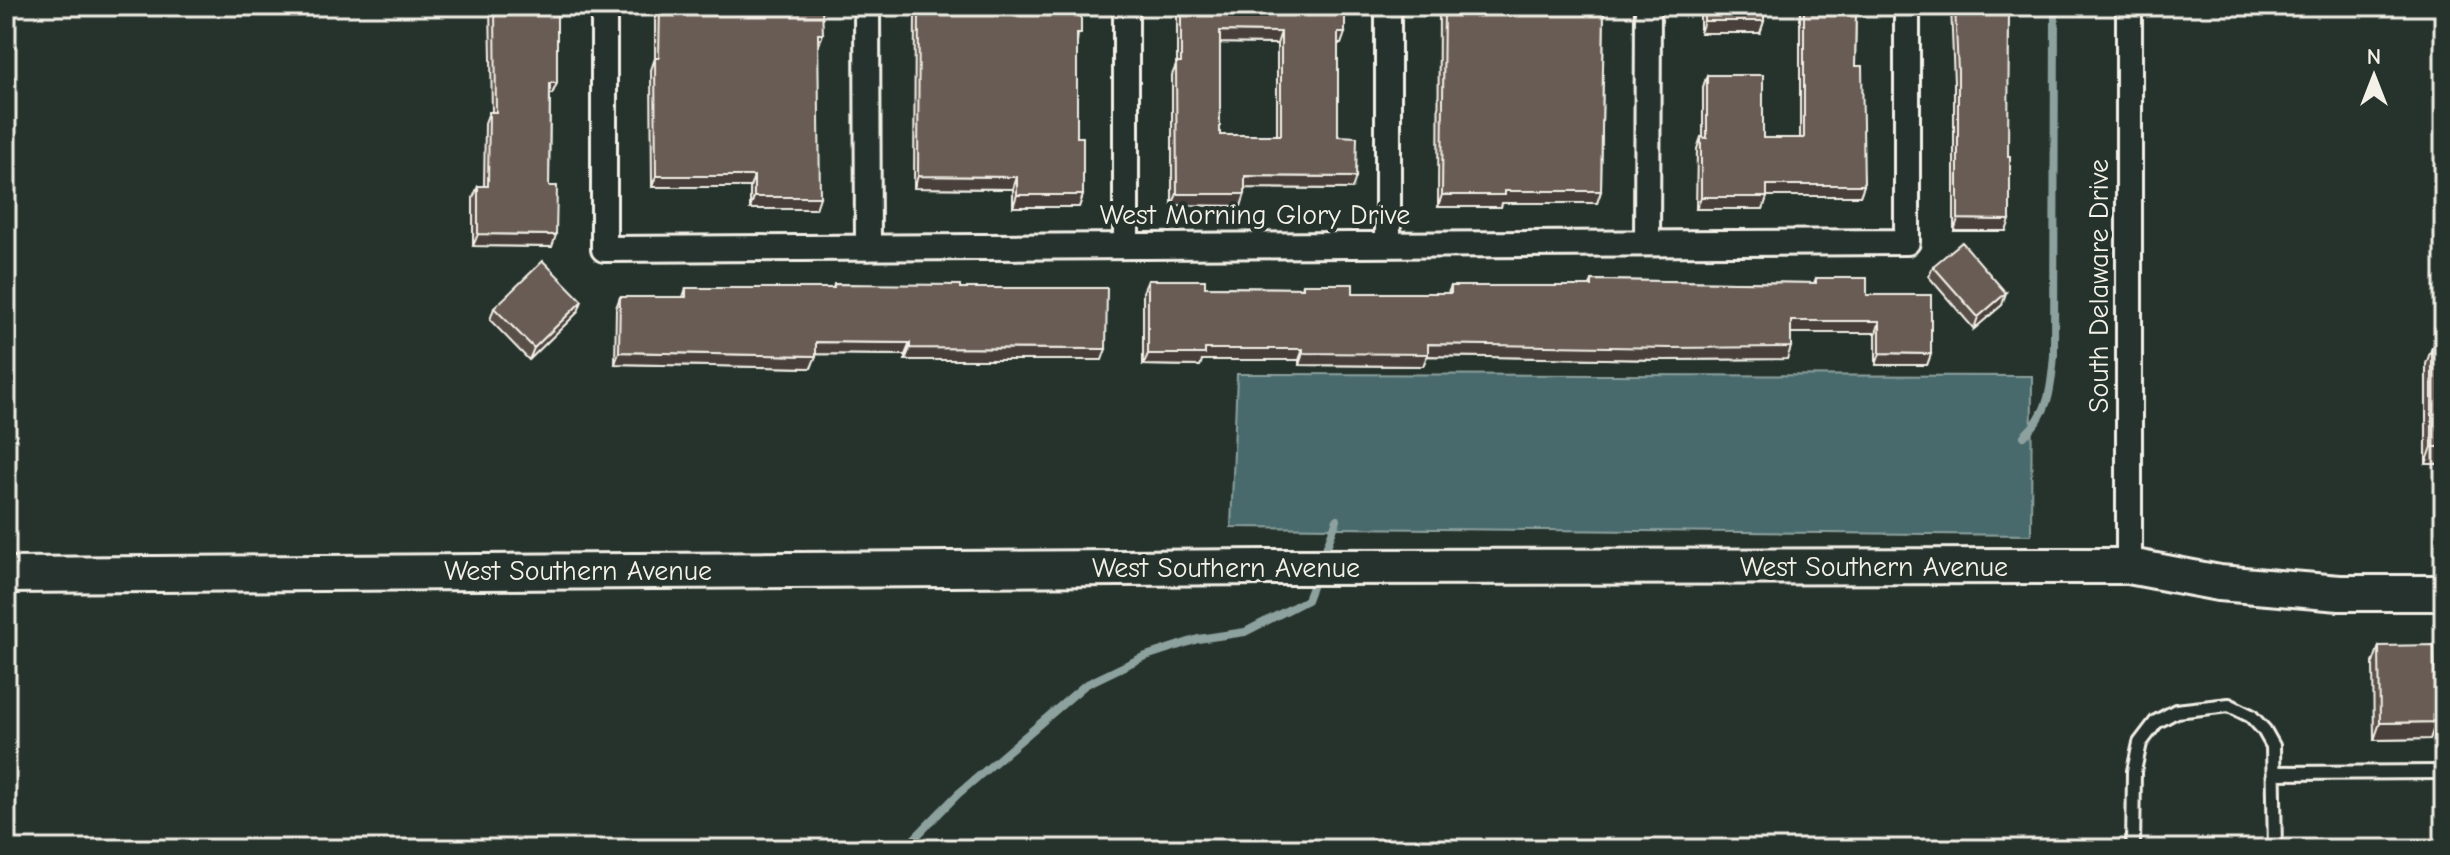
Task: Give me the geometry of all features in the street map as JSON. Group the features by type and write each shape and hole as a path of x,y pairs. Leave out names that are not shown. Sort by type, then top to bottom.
{"main road":[{"name":"West Southern Avenue","path":"6,575 1268,567 2129,566 2234,584 2340,593 2444,593"}],"street":[{"name":"West Morning Glory Drive","path":"604,6 604,249 1907,242 1907,6"},
{"path":"867,6 868,248"},
{"path":"1126,6 1126,246"},
{"path":"1388,6 1388,244"},
{"path":"1647,243 1648,6"},
{"name":"South Delaware Drive","path":"2129,6 2129,566"}],"lane":[{"path":"2133,849 2134,771 2140,743 2156,722 2176,711 2229,705 2251,716 2273,746 2275,849"},
{"path":"2275,773 2444,772"}],"water":[{"path":"1237,374 2032,376 2031,535 1231,527"}],"building":[{"path":"495,6 557,6 557,83 550,83 549,186 557,186 556,235 478,234 478,186 488,186 489,112 496,112"},
{"path":"660,6 822,6 823,34 818,34 820,197 754,197 754,176 656,176 655,58 659,58"},
{"path":"919,6 1081,6 1081,34 1077,34 1077,137 1083,137 1083,195 1017,195 1017,177 918,176"},
{"path":"1181,6 1345,6 1345,33 1338,33 1338,136 1357,137 1356,177 1245,176 1245,194 1177,194 1176,63 1181,63","holes":["1220,31 1281,32 1281,135 1220,135"]},
{"path":"1444,6 1604,6 1601,191 1505,191 1505,195 1442,195"},
{"path":"1704,6 1764,6 1764,21 1704,21"},
{"path":"1804,6 1856,6 1855,66 1862,66 1864,185 1767,185 1767,197 1701,197 1701,137 1707,138 1707,75 1763,75 1763,138 1804,138"},
{"path":"1955,6 2009,6 2010,220 1958,219"},
{"path":"1962,242 2006,293 1978,317 1933,266"},
{"path":"543,261 582,301 534,348 494,308"},
{"path":"1816,278 1867,278 1867,295 1931,295 1931,354 1880,353 1880,321 1791,321 1791,347 1428,344 1428,354 1205,349 1205,354 1148,354 1148,280 1205,280 1205,287 1303,288 1303,284 1353,284 1353,293 1451,293 1451,286 1592,286 1592,280 1816,283"},
{"path":"834,284 1107,288 1106,349 910,348 910,343 816,342 816,356 619,352 620,297 686,297 686,288 834,288"},
{"path":"2432,347 2444,347 2444,447 2432,447"},
{"path":"2434,645 2436,722 2380,723 2379,646"}],"waterway":[{"path":"2024,436 2044,409 2054,355 2055,6"},
{"path":"1322,559 1337,520"},
{"path":"904,849 958,794 1085,685 1143,657 1198,639 1245,632 1307,600 1316,576"}]}
